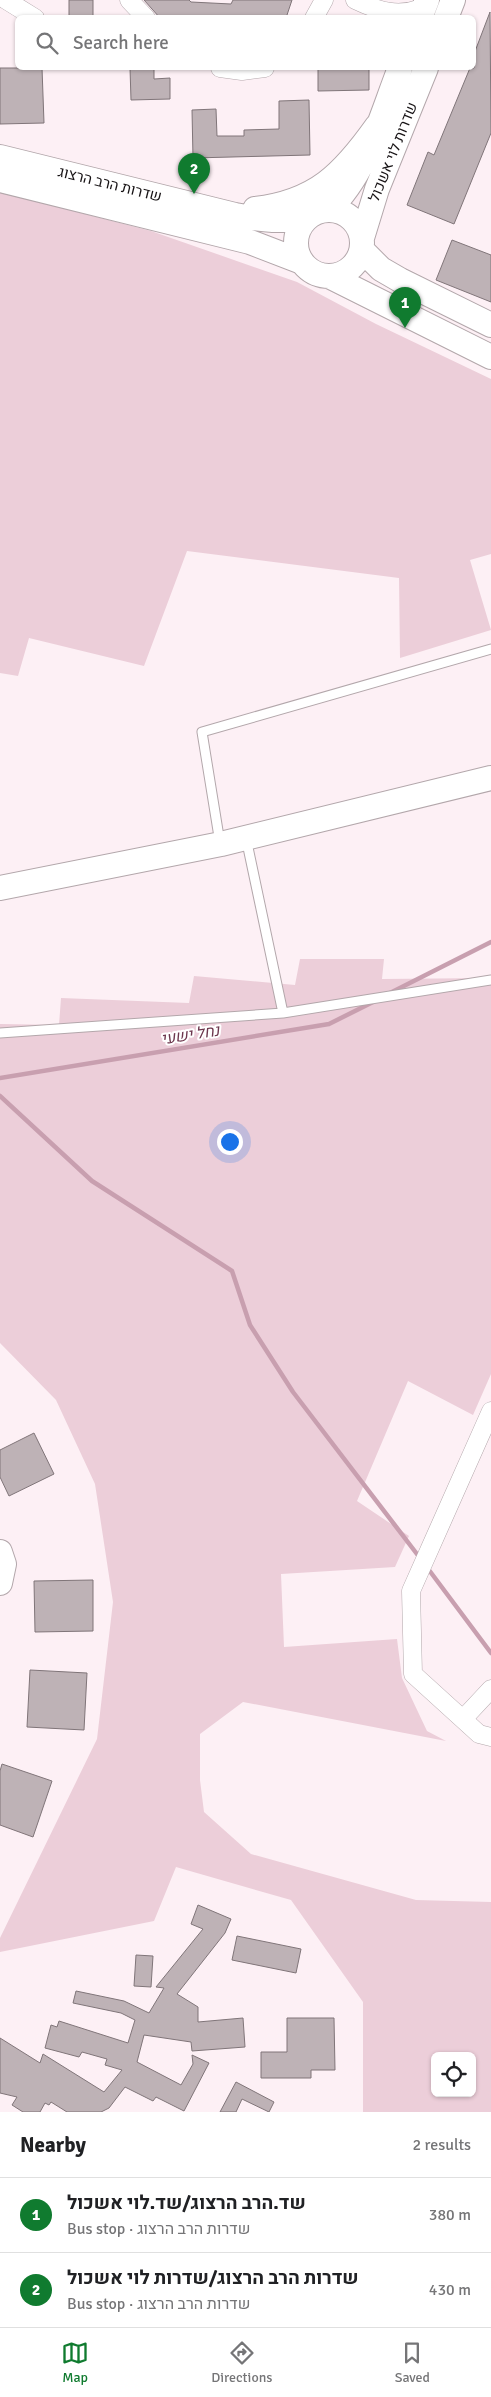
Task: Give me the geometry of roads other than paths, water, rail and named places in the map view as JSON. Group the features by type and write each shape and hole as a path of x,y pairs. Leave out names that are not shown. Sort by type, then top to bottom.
{"main road":[{"path":"447,15 453,0"},
{"name":"שדרות לוי אשכול","path":"319,213 341,198 356,178 399,70"},
{"name":"שדרות לוי אשכול","path":"362,244 377,189 425,70"},
{"path":"217,211 268,208 286,204 321,187 353,160 376,126"},
{"name":"שדרות הרב הרצוג","path":"0,157 217,211 274,220 292,220 319,213"},
{"name":"שדרות הרב הרצוג","path":"0,180 250,242 302,262"},
{"path":"329,276 340,274 358,260 362,244 360,229 347,214 319,213 297,232 297,253 302,262 314,272 329,276 491,357"},
{"path":"362,244 381,269 491,325"},
{"path":"0,888 220,844 491,778"},
{"path":"0,1552 4,1564 0,1583"}],"street":[{"path":"6,0 30,15"},
{"path":"129,0 143,15"},
{"path":"316,15 324,0"},
{"path":"355,0 391,13 424,8"},
{"path":"355,0 373,15"},
{"path":"235,70 250,70"},
{"path":"491,1410 411,1591 413,1674 480,1734 491,1737"},
{"path":"463,1719 491,1689"}],"lane":[{"path":"220,844 202,732 491,649"},
{"path":"246,838 283,1013"},
{"path":"0,1033 283,1013 491,980"}],"waterway":[{"name":"נחל ישעי","path":"390,993 491,942"},
{"name":"נחל ישעי","path":"0,1078 329,1024 373,1002"},
{"path":"0,1096 92,1181 232,1271 250,1325 293,1392 420,1558"},
{"path":"426,1566 491,1653"}],"place":[{"name":"שדרות הרב הרצוג/שדרות לוי אשכול","path":"194,194"},
{"name":"שד.הרב הרצוג/שד.לוי אשכול","path":"405,328"}]}
